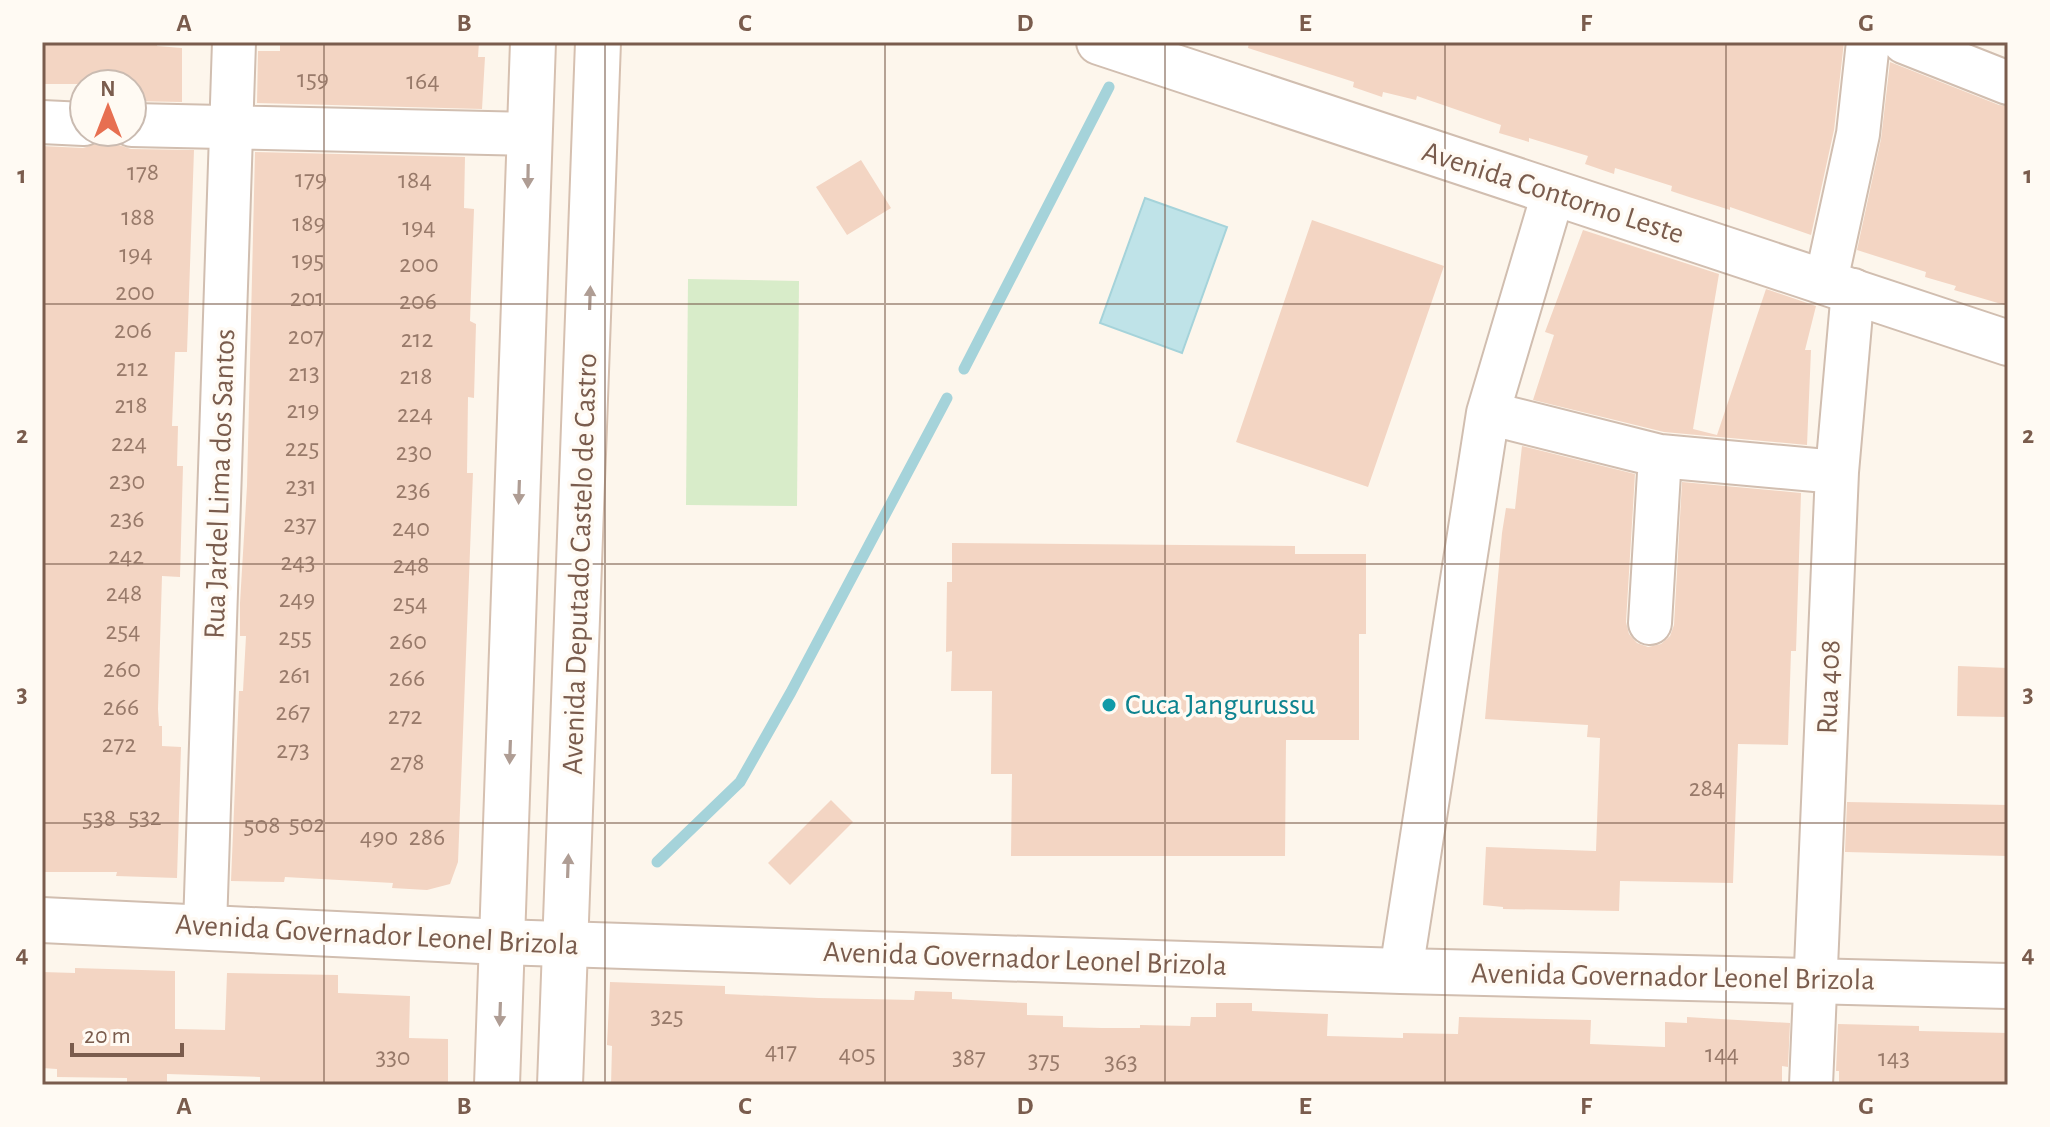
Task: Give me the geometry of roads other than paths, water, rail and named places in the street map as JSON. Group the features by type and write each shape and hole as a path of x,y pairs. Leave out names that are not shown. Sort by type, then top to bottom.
{"street":[{"name":"Rua Jardel Lima dos Santos","path":"205,927 234,42"},
{"name":"Avenida Deputado Castelo de Castro","path":"497,1085 533,42"},
{"name":"Avenida Deputado Castelo de Castro","path":"560,1085 598,42"},
{"name":"Avenida Contorno Leste","path":"1099,42 2008,343"},
{"name":"Rua 408","path":"1811,1085 1837,472 1840,286 1868,42"},
{"path":"1904,42 2008,83"},
{"path":"42,122 68,123"},
{"path":"148,126 529,134"},
{"path":"1401,971 1488,413 1553,194"},
{"path":"524,352 588,355"},
{"path":"1488,413 1660,456 1837,472"},
{"path":"521,439 585,440"},
{"path":"1650,623 1660,456"},
{"name":"Avenida Governador Leonel Brizola","path":"42,920 502,942 1401,971 2008,986"}],"water":[{"path":"1145,198 1227,227 1182,353 1100,323"}],"waterway":[{"path":"964,369 1109,87"},
{"path":"657,862 740,782 947,398"}],"place":[{"name":"Cuca Jangurussu","path":"1109,705"}]}
